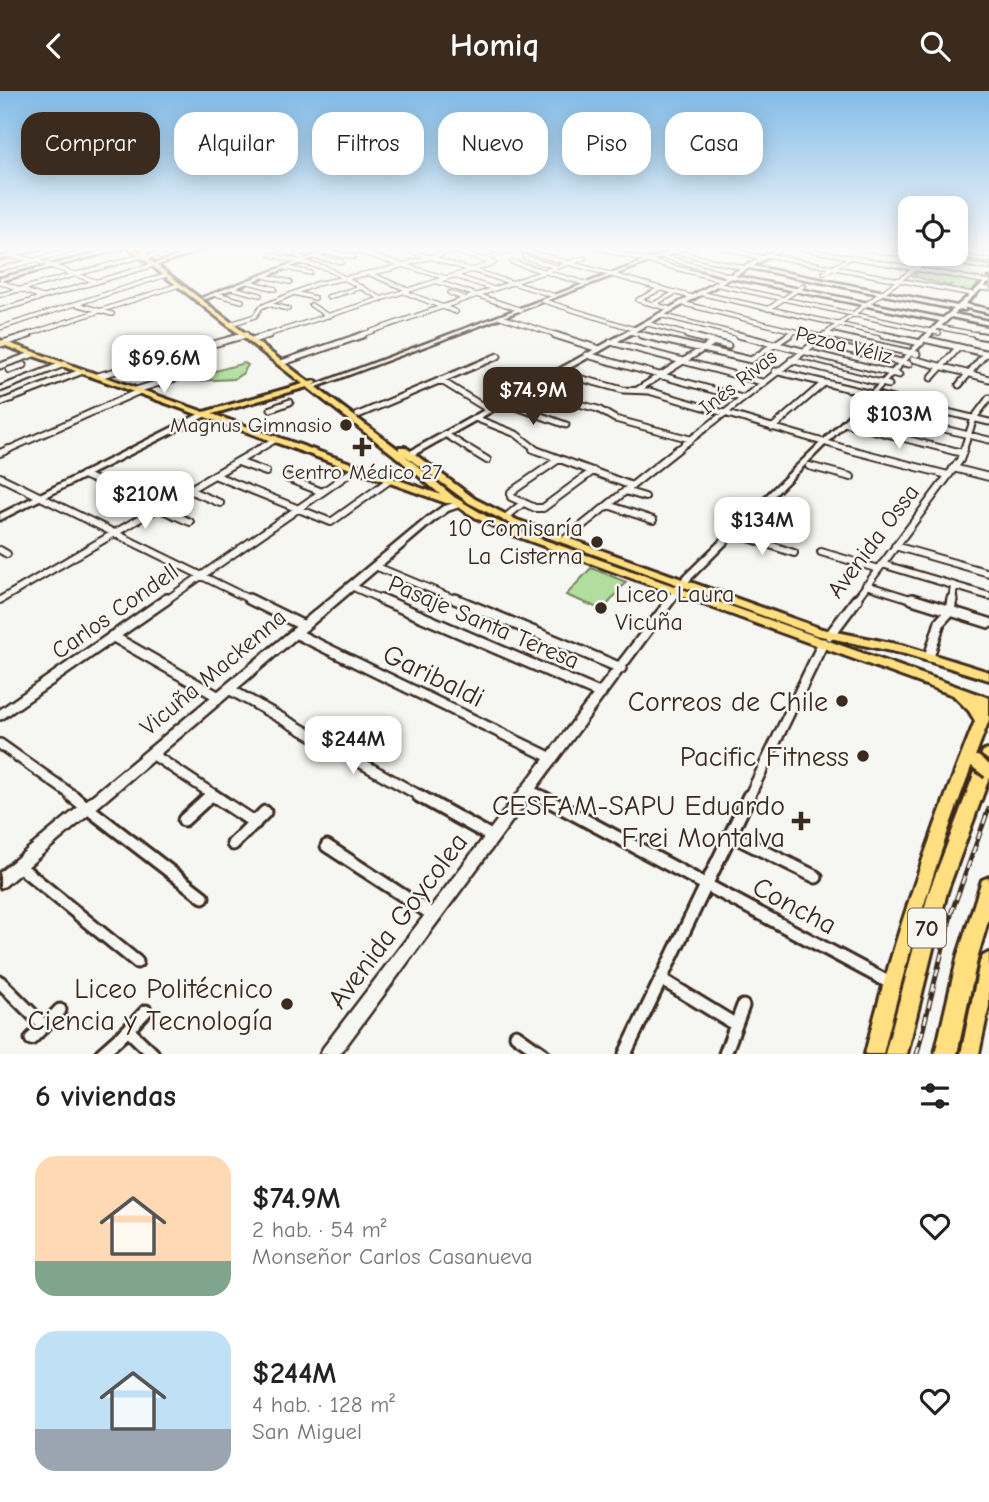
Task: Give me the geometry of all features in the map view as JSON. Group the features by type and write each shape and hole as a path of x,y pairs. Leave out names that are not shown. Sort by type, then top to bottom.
{"highway":[{"name":"70","path":"896,1054 938,892 978,756"},
{"name":"70","path":"946,1054 968,955 989,886"}],"main road":[{"path":"193,293 313,384 459,505 485,509"},
{"path":"234,323 252,338"},
{"path":"1,343 459,505 507,530 827,639 989,703 982,721 978,756 923,878 890,983 874,1054"},
{"path":"206,414 313,384 485,509 682,588"},
{"path":"397,453 409,454"},
{"path":"827,639 929,657 989,676"},
{"path":"968,669 989,670"},
{"path":"948,688 971,705 982,721"},
{"path":"978,756 989,772"},
{"path":"970,1054 989,962"}],"street":[{"path":"32,293 44,297"},
{"path":"0,310 58,293"},
{"path":"0,328 110,293"},
{"path":"1,343 155,293"},
{"path":"200,298 219,293"},
{"path":"252,293 260,295"},
{"path":"234,323 255,316 258,308 293,293 315,299"},
{"path":"328,297 342,293"},
{"path":"372,293 382,299"},
{"path":"98,376 252,338 400,293"},
{"path":"410,293 456,312"},
{"path":"450,293 466,299"},
{"path":"472,293 521,310"},
{"path":"284,362 484,293"},
{"path":"545,293 555,296"},
{"path":"313,384 563,293"},
{"path":"653,293 638,300 670,309"},
{"path":"653,305 675,293 691,297"},
{"path":"409,454 699,293 987,353 959,385"},
{"path":"754,293 853,314 945,324 989,323"},
{"path":"768,309 792,293"},
{"path":"821,293 989,337"},
{"path":"882,293 989,311"},
{"name":"Inés Rivas","path":"564,540 790,360 882,293"},
{"path":"966,293 972,294"},
{"name":"Avenida Goycolea","path":"328,1054 687,578 827,444 925,341 977,293"},
{"path":"216,294 242,301"},
{"name":"Avenida Goycolea","path":"962,307 972,294"},
{"path":"544,301 632,330 751,360 794,331"},
{"path":"681,303 821,338"},
{"path":"75,304 111,314"},
{"path":"267,304 288,309"},
{"path":"311,305 328,316"},
{"name":"Pezoa Véliz","path":"660,315 896,374"},
{"path":"501,317 599,349"},
{"path":"645,323 728,346"},
{"path":"827,334 910,359"},
{"path":"611,342 762,382"},
{"path":"637,390 713,342"},
{"path":"816,342 910,359 989,379"},
{"path":"931,378 959,347"},
{"path":"1,366 34,354"},
{"path":"587,355 742,398"},
{"path":"358,415 498,356"},
{"path":"790,360 886,384"},
{"path":"0,389 64,364"},
{"path":"1,366 10,370 24,365"},
{"path":"0,403 83,371"},
{"path":"557,372 621,390 649,391 827,444 948,475"},
{"path":"775,372 989,422"},
{"path":"0,453 137,390 185,376"},
{"path":"440,380 489,410"},
{"path":"772,428 824,383"},
{"path":"525,390 598,409 615,419 690,439"},
{"path":"271,395 281,405"},
{"name":"Avenida Ossa","path":"625,1054 827,639 953,468 962,453 974,418 989,398"},
{"path":"271,409 290,402"},
{"path":"503,402 566,425"},
{"path":"862,409 989,440"},
{"path":"981,409 989,411"},
{"path":"0,517 206,414"},
{"path":"474,418 516,434 531,448 632,486"},
{"path":"847,424 962,453"},
{"path":"445,434 487,460"},
{"path":"0,600 276,439"},
{"name":"Avenida Goycolea","path":"682,588 694,581 809,466 827,444"},
{"path":"559,459 510,493 511,497 537,508 545,507 593,471"},
{"path":"238,462 266,472"},
{"path":"809,466 851,477"},
{"name":"Carlos Condell","path":"0,715 357,468"},
{"path":"953,468 989,477"},
{"path":"83,475 104,484"},
{"path":"214,475 333,521 390,480"},
{"path":"0,477 304,625"},
{"path":"287,478 322,492"},
{"path":"189,490 220,503"},
{"path":"625,491 645,497"},
{"path":"505,518 523,503"},
{"name":"Vicuña Mackenna","path":"0,881 443,510 459,505"},
{"path":"608,505 653,520"},
{"path":"158,508 190,522"},
{"path":"740,535 794,552"},
{"path":"895,546 989,573"},
{"path":"821,552 989,596"},
{"path":"375,566 621,668"},
{"path":"866,585 989,623"},
{"name":"Pasaje Santa Teresa","path":"351,586 601,694"},
{"path":"929,657 940,622 950,611 954,586"},
{"name":"Garibaldi","path":"295,633 552,758"},
{"path":"112,636 493,837"},
{"path":"0,744 88,807 94,815 203,897"},
{"path":"152,754 255,823"},
{"name":"Concha","path":"529,790 890,983"},
{"path":"184,820 212,794"},
{"path":"233,844 265,812"},
{"path":"731,835 816,877"},
{"path":"327,845 434,915"},
{"path":"19,865 137,962"},
{"path":"661,979 736,1025"},
{"path":"0,982 44,1026"},
{"path":"725,1054 743,1006"},
{"path":"31,1039 60,1010"},
{"path":"101,1054 146,1010"},
{"path":"128,1030 153,1054"},
{"path":"516,1035 543,1054"}],"green space":[{"path":"244,363 248,365 243,373 234,379 197,381 195,378 175,381 188,375 197,376"},
{"path":"591,568 626,582 603,610 566,595"}],"railway":[{"path":"917,1054 952,911 989,808"}],"place":[{"name":"Magnus Gimnasio","path":"346,425"},
{"name":"Centro Médico 27","path":"362,447"},
{"name":"10 Comisaría La Cisterna","path":"597,542"},
{"name":"Liceo Laura Vicuña","path":"601,608"},
{"name":"Correos de Chile","path":"842,701"},
{"name":"Pacific Fitness","path":"863,756"},
{"name":"CESFAM-SAPU Eduardo Frei Montalva","path":"801,821"},
{"name":"Liceo Politécnico Ciencia y Tecnología","path":"287,1004"}]}
